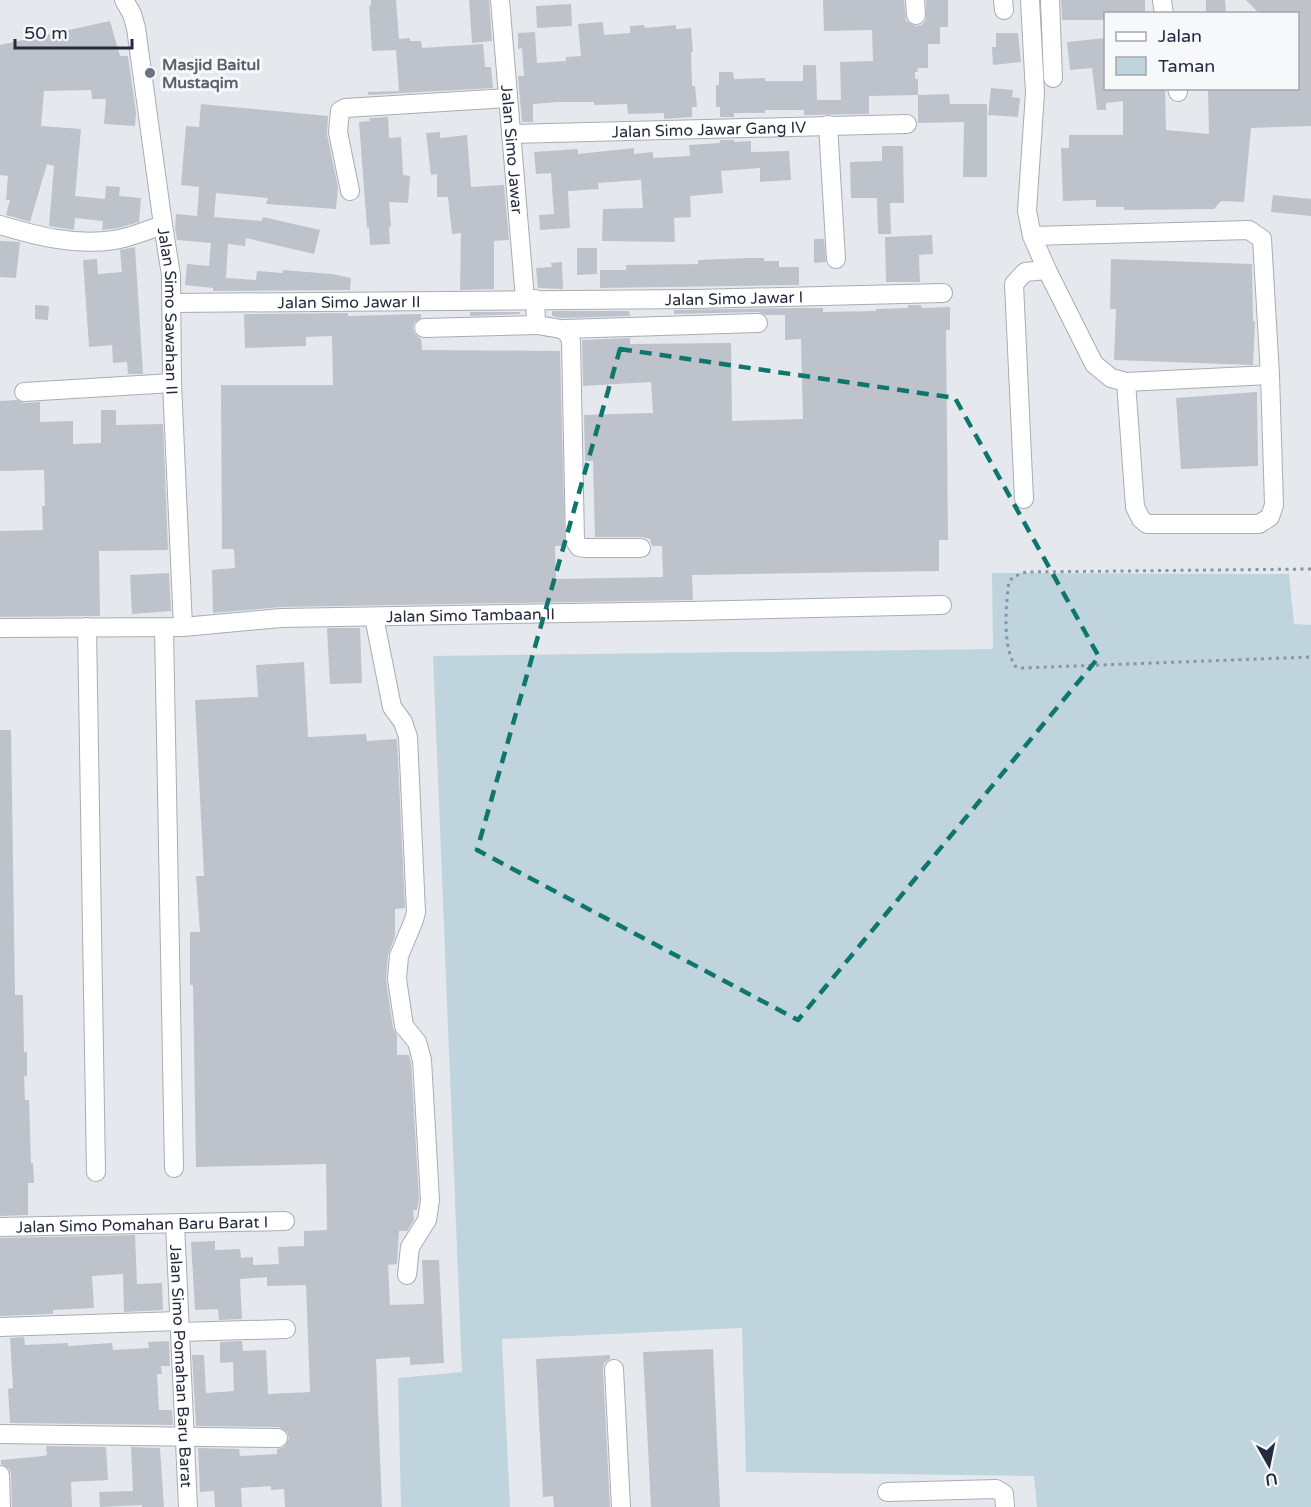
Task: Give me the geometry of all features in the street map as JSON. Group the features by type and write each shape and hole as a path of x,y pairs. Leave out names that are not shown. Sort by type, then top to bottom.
{"street":[{"name":"Jalan Simo Sawahan II","path":"124,0 132,14 136,28 162,225 171,275 172,383 183,627"},
{"name":"Jalan Simo Jawar","path":"500,0 511,134 530,299 536,322 539,325"},
{"path":"1029,0 1035,93 1028,211 1032,236 1094,364 1111,378 1126,382 1270,375"},
{"path":"1050,0 1053,78"},
{"path":"350,191 338,132 340,111 345,108 508,98"},
{"name":"Jalan Simo Jawar Gang IV","path":"511,134 908,124"},
{"path":"828,125 836,259"},
{"path":"0,225 54,240 105,241 116,240 162,225"},
{"path":"1032,236 1249,230 1262,239 1270,375 1274,505 1270,517 1259,524 1147,524 1141,519 1135,507 1126,382"},
{"path":"1024,499 1014,284 1025,272 1047,270"},
{"name":"Jalan Simo Jawar I","path":"530,299 696,299 943,293"},
{"name":"Jalan Simo Jawar II","path":"173,303 349,303 530,299"},
{"path":"424,328 539,325 564,329 758,323"},
{"path":"564,329 571,341 575,541 579,547 585,548 641,548"},
{"path":"24,392 172,383"},
{"name":"Jalan Simo Tambaan II","path":"0,628 164,628 280,618 942,604"},
{"path":"374,617 392,707 403,722 408,738 413,824 416,912 399,956 397,979 404,1026 417,1042 422,1060 430,1200 427,1220 410,1247 407,1275"},
{"path":"87,627 96,1172"},
{"path":"164,628 174,1168"},
{"name":"Jalan Simo Pomahan Baru Barat I","path":"0,1227 285,1221"},
{"name":"Jalan Simo Pomahan Baru Barat","path":"175,1224 188,1507"},
{"path":"0,1326 180,1326 286,1329"},
{"path":"614,1369 621,1507"},
{"path":"0,1434 278,1438"},
{"path":"0,1475 1,1507"},
{"path":"886,1492 996,1489 1004,1494 1005,1507"}],"path":[{"path":"1311,569 1026,572 1009,581 1006,609 1009,656 1015,666 1022,668 1311,657"}],"highlighted area":[{"path":"620,349 955,398 1099,657 798,1020 477,850"}],"green space":[{"path":"992,573 1289,574 1294,624 1311,625 1311,1507 1037,1507 1034,1476 746,1472 742,1328 502,1339 510,1507 401,1507 398,1378 462,1372 433,656 993,649"}],"building":[{"path":"371,0 396,0 399,39 410,38 410,41 421,41 422,48 483,44 485,67 491,67 493,88 368,95 368,92 399,91 396,50 372,51 369,6"},
{"path":"469,0 489,0 492,41 472,43"},
{"path":"823,0 904,0 906,21 916,26 922,25 926,19 926,0 948,0 948,27 940,27 940,44 928,44 928,68 917,68 918,72 915,72 915,79 918,79 918,95 869,96 869,114 804,115 804,110 765,110 765,113 734,113 734,117 720,117 720,107 716,107 716,85 719,85 719,72 733,72 734,79 765,78 765,81 803,81 803,65 816,65 817,100 841,100 840,62 873,61 872,30 824,31"},
{"path":"1061,0 1145,0 1145,12 1104,12 1104,20 1062,20"},
{"path":"1206,0 1225,0 1226,12 1206,12"},
{"path":"1246,0 1311,0 1311,126 1251,128 1244,202 1221,201 1214,209 1124,210 1124,207 1096,207 1096,200 1063,201 1061,148 1069,148 1069,135 1123,135 1123,101 1106,103 1106,110 1097,110 1092,68 1070,70 1067,42 1104,38 1104,90 1165,90 1166,130 1209,134 1208,90 1299,90 1299,12 1258,12"},
{"path":"571,4 572,26 537,28 536,6"},
{"path":"110,21 120,56 128,56 136,113 135,126 104,124 106,99 92,99 91,90 44,91 41,126 81,129 75,196 105,199 106,186 120,187 119,196 141,198 139,222 102,230 103,221 75,218 74,230 49,226 54,166 47,164 30,222 6,215 10,200 6,200 8,176 0,175 0,45"},
{"path":"603,22 604,35 630,33 630,26 644,25 645,28 676,25 676,29 691,28 692,86 695,86 697,107 692,107 692,117 664,119 664,113 628,114 627,104 594,105 594,102 557,102 533,104 533,122 522,122 518,76 524,76 522,48 518,49 518,33 535,32 537,63 566,61 566,57 581,56 578,24"},
{"path":"996,33 1018,33 1021,62 993,65 992,47 996,47"},
{"path":"991,88 1013,90 1012,97 1020,98 1018,117 988,115"},
{"path":"949,94 950,104 987,104 987,177 963,177 964,122 918,123 918,95"},
{"path":"201,104 328,116 327,134 338,187 336,209 266,204 268,198 216,193 214,217 262,221 263,217 320,230 314,254 246,238 245,246 228,244 226,278 256,280 257,271 283,273 283,270 332,274 351,278 350,290 213,291 213,288 185,285 187,264 209,266 211,243 177,240 175,229 176,214 197,216 199,187 181,185 186,126 199,127"},
{"path":"388,117 389,138 401,137 403,175 410,176 408,203 389,202 390,244 370,245 359,122 370,121 369,118"},
{"path":"440,132 440,138 467,135 471,187 504,185 509,240 494,241 494,289 460,290 461,233 452,234 448,197 437,197 437,174 431,175 426,133"},
{"path":"720,140 751,141 751,152 789,151 791,180 760,182 760,168 721,171 723,193 690,196 691,217 674,218 675,242 602,241 603,209 643,208 641,180 598,183 599,189 568,191 570,228 540,230 539,215 554,214 551,173 536,174 534,152 578,149 578,154 634,148 634,154 653,152 653,158 690,156 689,145 720,143"},
{"path":"882,146 903,146 904,203 890,203 891,234 878,234 877,198 851,198 850,162 882,161"},
{"path":"1273,195 1311,199 1311,216 1271,212"},
{"path":"932,235 933,254 919,255 920,282 886,282 885,237"},
{"path":"814,239 824,239 826,262 814,263"},
{"path":"0,241 20,242 16,278 0,277"},
{"path":"135,247 143,374 128,374 127,362 113,363 112,345 89,347 83,260 97,259 98,274 122,272 120,250"},
{"path":"577,248 597,248 597,274 577,275"},
{"path":"747,258 779,261 779,267 799,267 799,285 600,288 600,270 626,270 626,265 698,264 698,260"},
{"path":"1111,259 1252,264 1253,321 1255,321 1253,365 1114,360 1116,309 1110,309"},
{"path":"562,262 563,289 538,288 536,268 552,267 551,263"},
{"path":"35,305 49,306 48,320 35,319"},
{"path":"908,305 921,305 922,308 950,307 950,330 946,330 948,540 939,540 939,571 692,575 693,600 281,607 213,613 212,570 235,568 234,549 222,549 221,385 333,385 332,336 306,337 306,346 245,348 244,314 348,313 348,316 421,314 421,318 414,323 413,329 421,339 422,350 560,351 565,546 555,546 556,579 663,577 662,546 652,546 650,539 642,537 595,537 593,461 585,461 584,415 653,413 651,382 583,386 582,340 630,338 630,344 731,343 732,421 803,419 801,339 785,340 785,315 766,315 758,312 674,314 674,310 823,308 823,312 876,311 876,309 908,308"},
{"path":"552,311 629,311 630,316 562,318 552,316"},
{"path":"470,312 520,312 520,314 470,316"},
{"path":"1257,392 1258,466 1181,469 1176,398"},
{"path":"17,400 24,403 40,402 40,422 73,421 73,444 101,443 101,410 116,410 116,425 163,424 168,550 99,551 100,616 0,617 0,531 43,530 42,506 45,506 44,470 0,471 0,401"},
{"path":"169,573 171,611 132,614 130,575"},
{"path":"327,628 360,628 362,683 330,684"},
{"path":"304,662 308,737 366,734 367,741 397,739 405,908 395,909 395,936 388,955 386,980 393,1028 397,1035 397,1055 409,1055 411,1062 419,1199 417,1210 413,1210 414,1220 407,1231 399,1231 397,1264 388,1265 390,1305 424,1304 422,1260 439,1260 444,1363 410,1365 410,1357 376,1359 382,1507 285,1507 284,1489 271,1490 271,1486 241,1488 242,1507 215,1507 214,1491 200,1492 198,1448 239,1449 240,1456 277,1454 277,1449 284,1447 289,1438 287,1432 279,1427 196,1426 192,1355 204,1355 206,1393 234,1391 233,1362 220,1363 220,1342 242,1341 243,1351 266,1350 268,1394 310,1392 306,1285 267,1286 267,1277 240,1279 242,1319 219,1320 218,1309 195,1310 191,1242 215,1241 215,1250 240,1249 241,1258 253,1257 253,1265 279,1264 278,1247 304,1246 304,1231 327,1230 326,1164 196,1167 190,932 200,932 196,876 204,876 195,700 258,697 256,665"},
{"path":"0,730 11,730 15,995 23,995 24,1052 27,1052 27,1076 24,1076 25,1100 29,1100 34,1183 28,1183 28,1215 0,1216"},
{"path":"135,1235 137,1284 162,1283 163,1310 124,1312 123,1274 92,1276 94,1308 53,1310 53,1314 0,1316 0,1238"},
{"path":"24,1337 25,1345 68,1343 68,1346 112,1343 113,1350 149,1348 148,1342 169,1341 170,1366 161,1366 162,1374 157,1374 159,1410 172,1410 173,1425 10,1423 8,1389 13,1388 10,1338"},
{"path":"713,1349 720,1507 651,1507 643,1352"},
{"path":"610,1355 610,1359 604,1363 603,1370 610,1507 554,1507 553,1496 543,1497 536,1359"},
{"path":"46,1446 106,1447 108,1480 71,1482 72,1507 12,1507 11,1474 9,1469 1,1464 1,1460 47,1455"},
{"path":"131,1447 160,1448 164,1507 142,1507 142,1505 100,1507 99,1492 133,1491"}],"place":[{"name":"Masjid Baitul Mustaqim","path":"150,73"}]}
